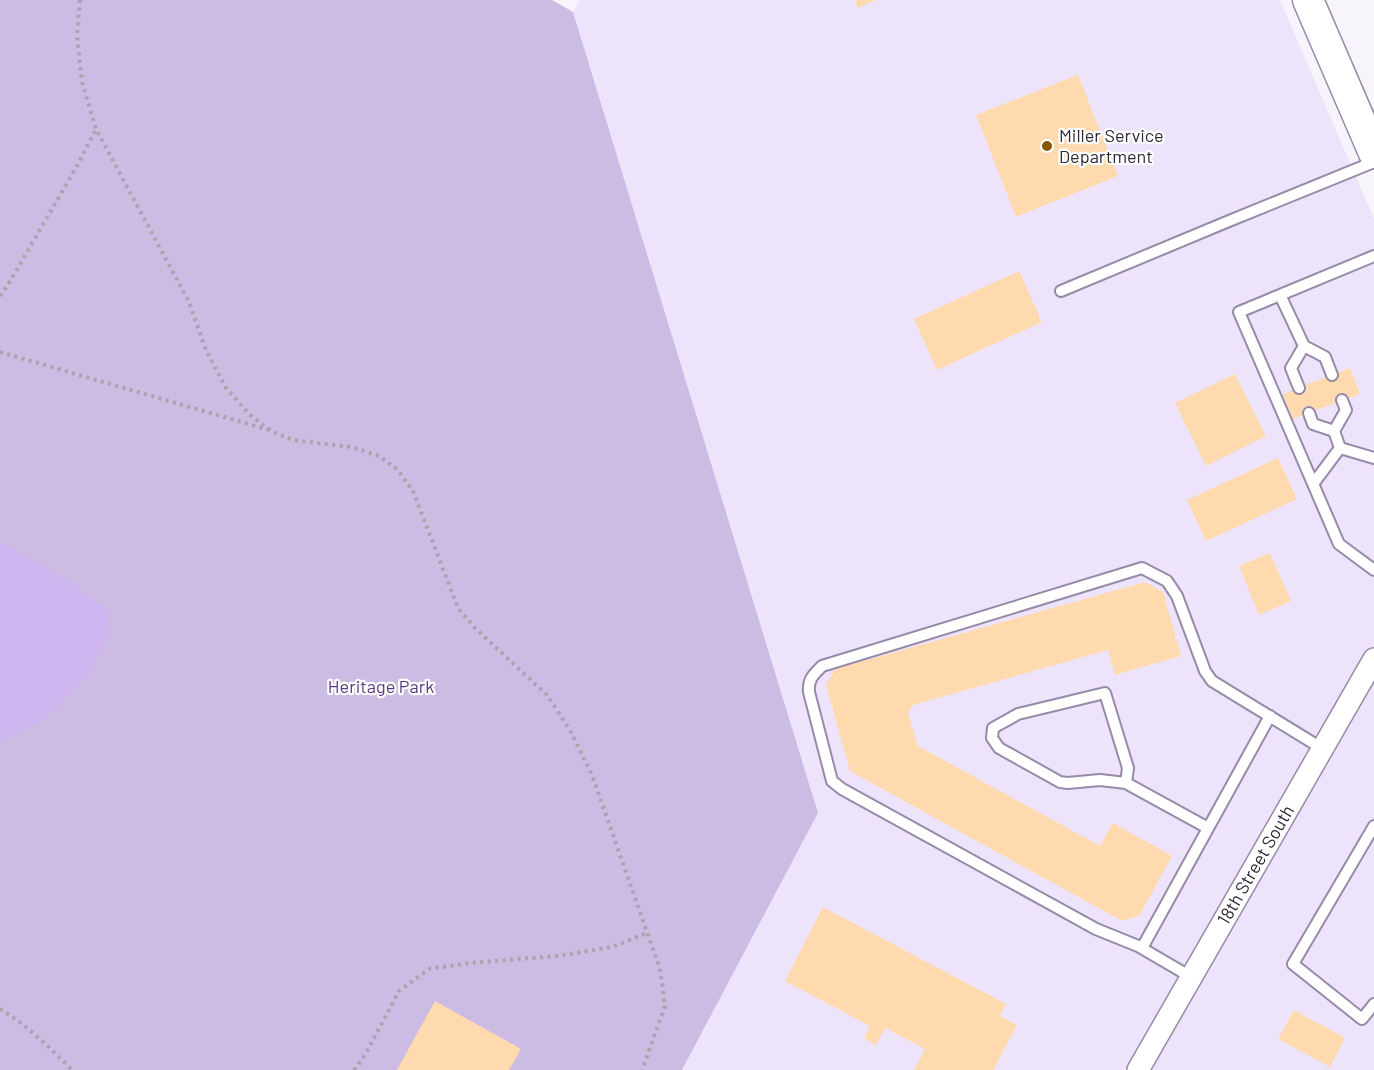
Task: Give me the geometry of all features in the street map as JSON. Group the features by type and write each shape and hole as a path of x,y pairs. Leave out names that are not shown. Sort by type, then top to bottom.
{"main road":[{"path":"1308,0 1374,153"}],"street":[{"name":"18th Street South","path":"1138,1070 1374,659"}],"lane":[{"path":"1061,291 1374,162"},
{"path":"1374,256 1239,312 1339,544 1374,570"},
{"path":"1280,295 1304,346 1325,357 1332,375"},
{"path":"1299,388 1291,368 1304,346"},
{"path":"1340,448 1334,431 1346,410 1342,400"},
{"path":"1309,413 1313,424 1334,431"},
{"path":"1313,484 1340,448"},
{"path":"1340,448 1374,458"},
{"path":"1191,977 1142,948 1096,929 842,789 832,780 827,763 809,692 809,684 813,676 822,666 1142,568 1167,581 1177,596 1205,671 1212,681 1323,748"},
{"path":"1126,783 1128,768 1105,693 1018,714 993,728 992,738 999,748 1059,782 1100,780 1126,783 1208,828"},
{"path":"1142,948 1269,717"},
{"path":"1374,826 1293,964 1362,1019 1374,1004"}],"path":[{"path":"80,0 77,36 82,82 96,129 189,302 206,350 226,388 251,416 273,432"},
{"path":"0,296 9,284 96,129"},
{"path":"0,352 154,398 238,420 293,440 352,447 379,456 398,470 413,491 458,608 476,628 547,694 570,730 592,775 660,969 665,1006 642,1070"},
{"path":"354,1070 399,991 429,969 590,951 612,947 647,933"},
{"path":"0,1009 52,1050 72,1070"}],"shaded area":[{"path":"579,0 1280,0 1374,219 1374,1070 682,1070 818,813 573,12"},
{"path":"0,540 74,584 108,611 109,637 89,673 52,714 0,742"}],"green space":[{"name":"Heritage Park","path":"0,0 552,0 573,12 818,813 682,1070 0,1070"}],"building":[{"path":"855,0 876,0 858,8"},
{"name":"Miller Service Department","path":"1078,75 1118,176 1016,217 976,115"},
{"path":"1019,271 1042,322 937,370 914,319"},
{"path":"1350,368 1360,394 1292,419 1283,394"},
{"path":"1235,374 1266,436 1206,466 1175,403"},
{"path":"1278,458 1297,499 1206,541 1187,500"},
{"path":"1270,553 1291,601 1259,615 1239,566"},
{"path":"1145,582 1163,592 1181,656 1115,675 1108,650 913,705 908,713 918,746 1100,846 1113,823 1172,856 1139,916 1122,921 850,771 826,685 835,669"},
{"path":"823,907 1006,1004 1000,1016 1017,1025 993,1070 914,1070 925,1049 885,1028 876,1045 864,1038 870,1026 785,981"},
{"path":"435,1001 521,1049 509,1070 397,1070"},
{"path":"1294,1010 1345,1038 1330,1067 1278,1039"}],"place":[{"name":"Miller Service Department","path":"1047,146"}]}
